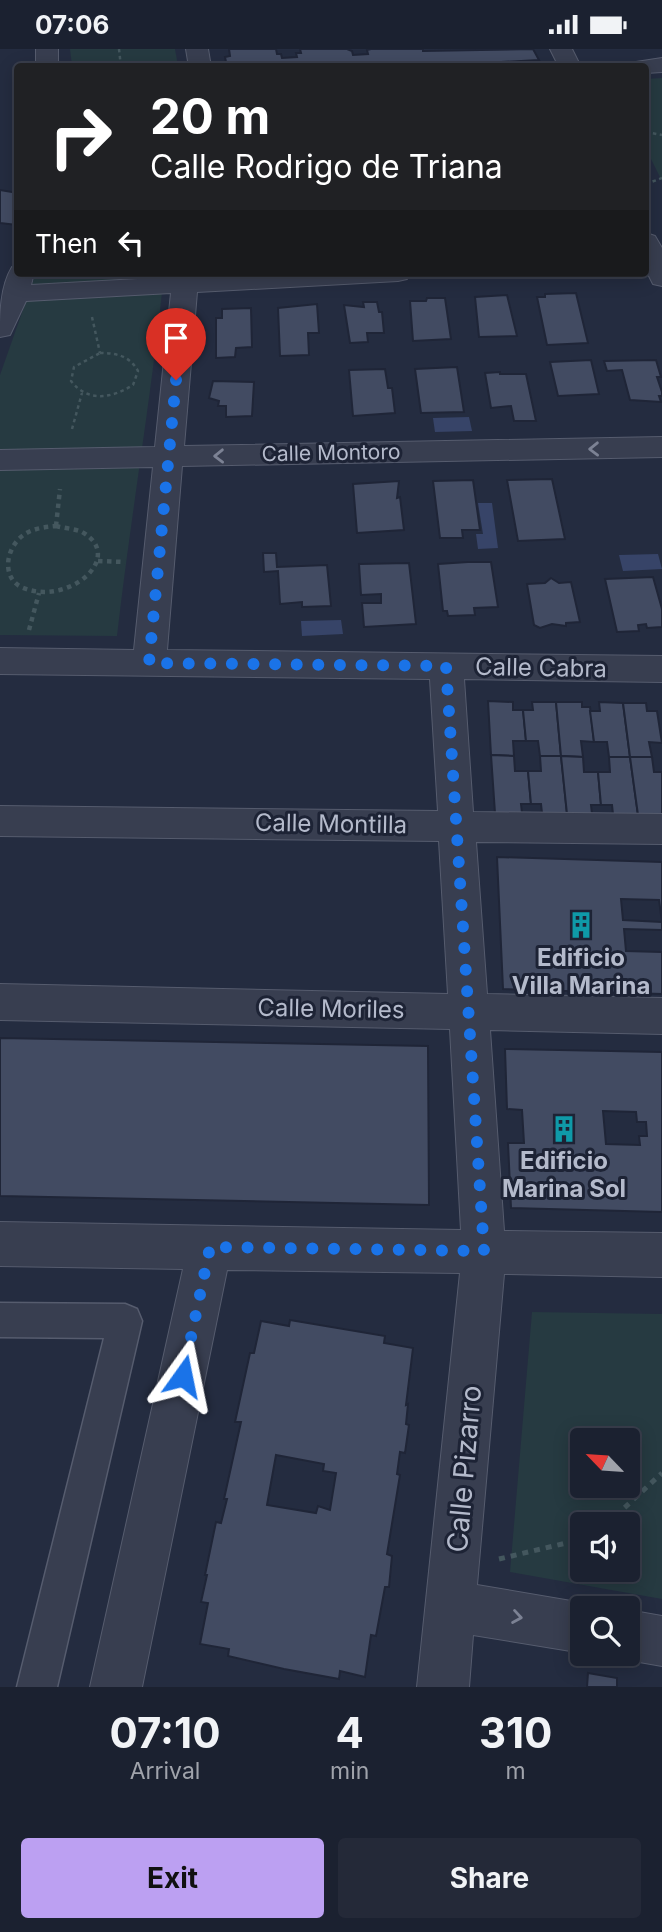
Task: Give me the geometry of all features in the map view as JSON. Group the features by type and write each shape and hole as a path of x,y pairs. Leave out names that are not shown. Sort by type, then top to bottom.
{"street":[{"path":"0,329 18,284 85,290 185,279 256,277"},
{"path":"149,663 185,279"},
{"name":"Calle Montoro","path":"0,460 662,447"},
{"name":"Calle Cabra","path":"0,661 662,669"},
{"name":"Calle Pizarro","path":"443,1687 484,1251 446,666"},
{"name":"Calle Montilla","path":"0,821 662,829"},
{"name":"Calle Moriles","path":"0,1002 662,1016"},
{"path":"0,1244 662,1255"},
{"path":"116,1687 210,1247"},
{"path":"0,1320 125,1321 37,1687"},
{"path":"452,1588 570,1624"},
{"path":"640,1638 662,1641"}],"path":[{"path":"85,290 100,353"},
{"path":"100,353 121,355 136,364 138,371 133,385 114,395 103,397 82,393 75,387 71,381 74,366 100,353"},
{"path":"71,527 93,540 98,550 98,561 83,582 55,593 25,590 7,574 4,563 7,552 26,533 40,528 71,527"},
{"path":"620,1512 662,1473"},
{"path":"452,1588 570,1544"}],"shaded area":[{"path":"70,49 175,49 177,63 72,63"},
{"path":"662,78 662,181 649,155 649,79"},
{"path":"35,277 164,277 117,636 0,635 0,375"},
{"path":"532,1312 662,1314 662,1599 510,1572"}],"water":[{"path":"469,417 472,431 435,432 433,418"},
{"path":"478,503 492,503 498,548 478,549 476,534 483,534"},
{"path":"658,554 662,569 623,571 619,555"},
{"path":"341,620 343,634 302,636 301,621"}],"building":[{"path":"229,49 276,49 282,58 297,57 296,53 301,53 300,49 347,49 352,51 353,55 368,54 367,50 371,49 533,49 539,60 485,63 216,63 226,62 225,57 230,56"},
{"path":"0,190 14,192 14,225 0,223"},
{"path":"576,293 588,343 547,345 537,297 545,297 545,294"},
{"path":"507,295 517,336 479,337 475,297"},
{"path":"427,298 445,298 451,339 413,341 410,301 426,301"},
{"path":"363,302 377,302 379,312 382,312 384,333 367,333 368,342 350,343 344,305 364,307"},
{"path":"317,304 319,333 308,333 309,355 280,356 278,308"},
{"path":"251,308 252,347 236,348 235,357 216,358 216,318 222,318 222,309"},
{"path":"591,360 599,394 558,396 550,362"},
{"path":"656,360 661,377 657,377 662,392 662,396 659,396 661,402 630,400 622,370 607,371 604,361"},
{"path":"457,367 464,412 421,413 415,369"},
{"path":"385,369 388,388 392,388 395,413 353,416 349,370"},
{"path":"485,373 526,374 536,421 514,421 511,406 491,408"},
{"path":"213,381 254,382 252,416 226,417 226,406 218,406 219,401 209,398"},
{"path":"552,479 565,539 518,541 507,480"},
{"path":"473,480 480,530 462,530 463,538 440,538 433,481"},
{"path":"399,481 397,498 400,497 404,530 357,533 353,484"},
{"path":"263,553 276,553 277,567 327,565 331,606 302,607 302,602 280,604 278,571 264,572"},
{"path":"491,562 498,607 474,608 475,615 448,616 447,611 443,611 438,564"},
{"path":"409,563 416,624 364,627 362,603 381,603 381,594 361,595 359,564"},
{"path":"653,577 662,609 662,627 647,628 646,624 638,625 639,631 617,632 605,579"},
{"path":"551,578 559,583 571,582 580,622 566,623 566,626 552,624 540,628 534,625 527,584 545,583"},
{"path":"488,701 513,702 513,710 523,710 526,741 513,741 514,756 491,755"},
{"path":"532,702 556,702 561,756 540,756 538,741 526,741 523,710 533,710"},
{"path":"556,702 582,702 582,707 590,707 594,742 581,741 583,757 561,756"},
{"path":"599,702 623,703 630,757 609,757 607,742 594,742 590,711 600,711"},
{"path":"623,703 646,703 647,711 657,711 662,743 649,742 652,757 630,757"},
{"path":"491,755 514,756 515,771 528,771 531,804 521,804 522,813 495,813"},
{"path":"540,756 561,756 567,814 542,813 541,804 531,804 528,771 541,771"},
{"path":"561,756 583,757 584,772 598,772 601,805 591,805 592,814 567,814"},
{"path":"609,757 630,757 638,815 613,814 612,805 601,805 598,772 610,772"},
{"path":"630,757 652,757 654,772 662,772 662,815 638,815"},
{"name":"Edificio Villa Marina","path":"497,857 662,862 662,922 662,930 624,929 626,951 662,952 662,994 503,989","holes":["621,899 659,900 662,922 623,920"]},
{"path":"0,1038 428,1046 429,1205 0,1196"},
{"name":"Edificio Marina Sol","path":"505,1049 662,1052 662,1212 511,1208 508,1143 524,1143 522,1110 507,1109","holes":["603,1111 636,1112 637,1122 646,1122 647,1136 639,1136 640,1145 606,1144"]},
{"path":"290,1320 385,1336 384,1343 413,1348 406,1405 408,1404 406,1424 409,1425 405,1453 400,1452 397,1474 400,1475 387,1554 392,1556 389,1587 385,1587 376,1636 371,1635 365,1677 340,1671 339,1679 284,1669 228,1656 229,1649 200,1644 208,1603 201,1602 205,1575 216,1522 221,1523 227,1499 224,1499 241,1422 235,1422 250,1353 254,1353 261,1321 289,1326","holes":["276,1455 324,1464 323,1471 336,1473 330,1510 318,1506 316,1513 267,1505"]},
{"path":"588,1673 617,1678 617,1687 587,1687"}],"place":[{"name":"Edificio Villa Marina","path":"581,925"},
{"name":"Edificio Marina Sol","path":"564,1129"}],"route":[{"path":"176,380 149,663 446,666 484,1251 210,1247 183,1376"}]}
